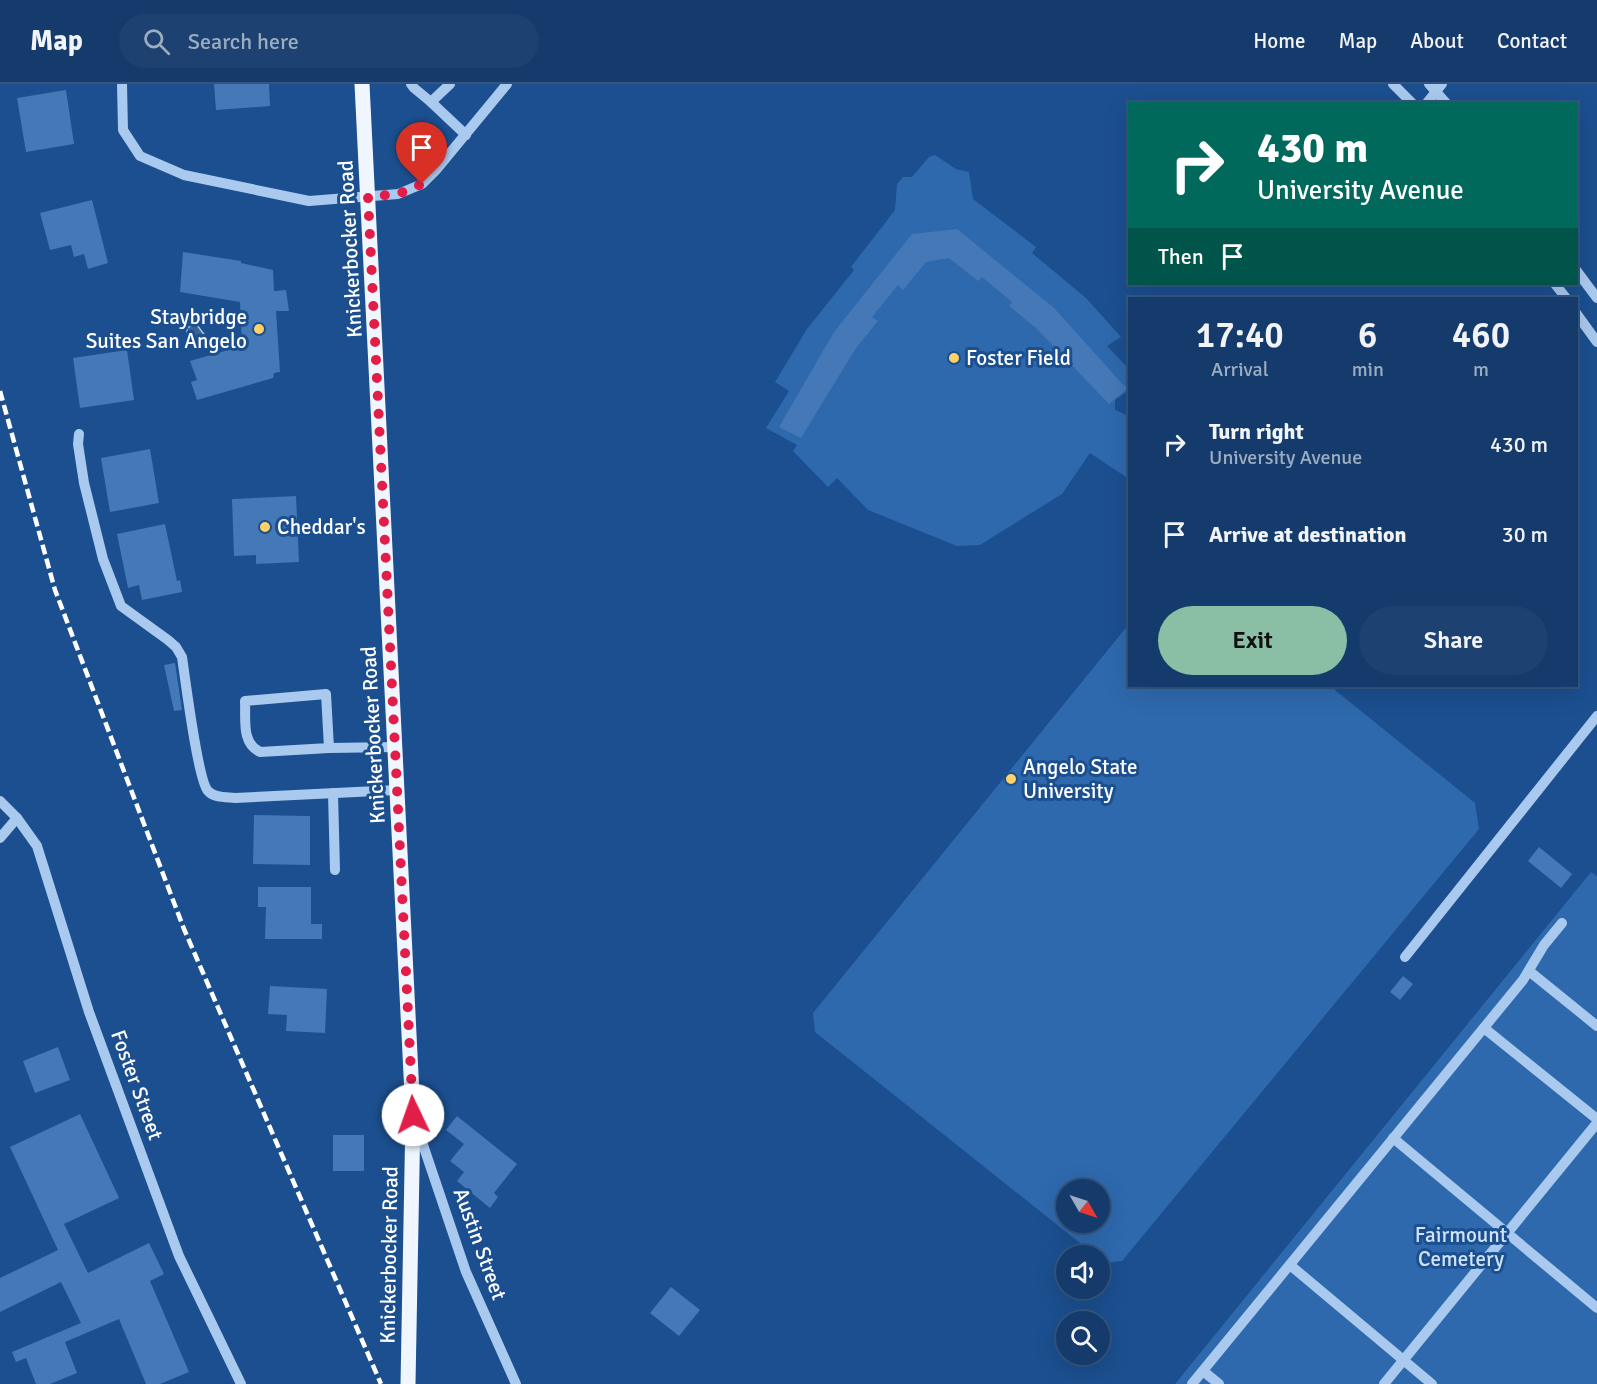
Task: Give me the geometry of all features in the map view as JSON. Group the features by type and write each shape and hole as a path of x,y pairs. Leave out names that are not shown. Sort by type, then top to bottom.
{"main road":[{"name":"Knickerbocker Road","path":"362,84 413,1115 408,1384"}],"street":[{"path":"122,84 123,130 140,156 184,175 309,201 398,194 422,184 507,84"},
{"path":"411,84 466,135"},
{"path":"431,102 450,84"},
{"path":"1393,84 1411,102"},
{"path":"1427,102 1436,86 1446,102"},
{"path":"1578,273 1597,298"},
{"path":"1556,285 1565,297"},
{"path":"1578,316 1597,342"},
{"path":"79,434 78,444 84,483 103,559 121,606 168,640 182,657 198,757 204,784 208,791 216,796 234,798 397,790"},
{"path":"329,748 326,694 245,701 246,740 251,748 260,752 395,747"},
{"path":"1405,957 1597,716"},
{"path":"333,793 335,870"},
{"name":"Foster Street","path":"0,801 17,818 37,846 89,1012 179,1256 241,1384"},
{"path":"0,838 17,818"},
{"path":"1192,1384 1484,1028 1529,971 1544,945 1562,923"},
{"path":"1529,971 1597,1026"},
{"path":"1383,1384 1597,1121 1484,1028"},
{"name":"Austin Street","path":"413,1115 466,1272 516,1384"},
{"path":"1394,1138 1597,1308"},
{"path":"1290,1264 1432,1384"},
{"path":"1203,1371 1219,1384"}],"green space":[{"name":"Foster Field","path":"935,155 956,169 969,172 973,199 1036,247 1032,253 1086,298 1121,337 1107,346 1128,368 1128,391 1115,400 1115,410 1128,416 1128,473 1126,477 1090,453 1062,494 980,545 957,546 868,510 837,478 828,487 793,451 797,445 766,428 789,391 775,382 807,329 854,270 851,267 895,210 897,184 903,177 912,177 929,157"},
{"path":"1128,625 1128,687 1331,687 1475,803 1479,829 1122,1261 1110,1262 1110,1245 1082,1245 1067,1233 1110,1233 1110,1179 1056,1179 1056,1224 815,1032 813,1013"},
{"name":"Fairmount Cemetery","path":"1591,872 1597,876 1597,1384 1175,1384"}],"shaded area":[{"path":"197,325 209,341 203,349 199,348 187,333 187,328"}],"building":[{"path":"214,84 269,84 270,106 216,110"},
{"path":"66,90 74,144 26,152 17,98"},
{"path":"92,200 108,263 88,269 84,254 74,257 71,245 50,250 40,213"},
{"path":"957,229 1054,308 1127,389 1109,404 1036,328 1009,306 1012,302 982,277 978,281 949,258 926,262 903,290 898,285 872,317 878,321 856,348 801,438 779,427 834,332 912,234"},
{"name":"Staybridge Suites San Angelo","path":"183,252 241,261 241,263 273,270 274,291 286,290 289,311 276,311 280,372 274,373 273,378 197,400 191,382 197,380 190,361 242,346 240,302 180,292"},
{"path":"127,350 134,400 80,408 73,358"},
{"path":"150,449 159,503 110,512 101,458"},
{"name":"Cheddar's","path":"296,496 299,562 256,564 256,555 234,556 232,499"},
{"path":"165,524 177,581 180,580 182,592 142,600 139,585 128,588 117,534"},
{"path":"175,663 182,710 174,711 164,665"},
{"path":"254,815 310,816 310,865 253,864"},
{"path":"1539,847 1572,874 1561,888 1528,861"},
{"path":"258,887 311,887 311,924 322,924 322,939 265,939 266,907 258,907"},
{"path":"1403,976 1413,984 1400,1000 1390,992"},
{"path":"270,986 327,989 325,1033 286,1031 287,1015 268,1014"},
{"path":"58,1047 70,1080 35,1093 23,1061"},
{"path":"80,1114 119,1198 64,1224 88,1273 149,1243 164,1274 150,1281 189,1372 160,1384 146,1384 119,1319 65,1342 77,1373 50,1384 36,1384 26,1358 16,1362 12,1352 81,1323 61,1282 0,1312 0,1278 58,1250 10,1147"},
{"path":"457,1116 517,1164 494,1193 498,1197 490,1208 457,1181 464,1172 450,1161 464,1144 446,1130"},
{"path":"333,1135 364,1135 364,1171 333,1171"},
{"path":"671,1287 700,1310 679,1336 650,1313"}],"railway":[{"path":"0,391 55,590 184,929 381,1384"}],"place":[{"name":"Staybridge Suites San Angelo","path":"259,329"},
{"name":"Foster Field","path":"954,358"},
{"name":"Cheddar's","path":"265,527"},
{"name":"Angelo State University","path":"1011,779"}],"route":[{"path":"413,1115 368,197 398,194 422,184"}]}
